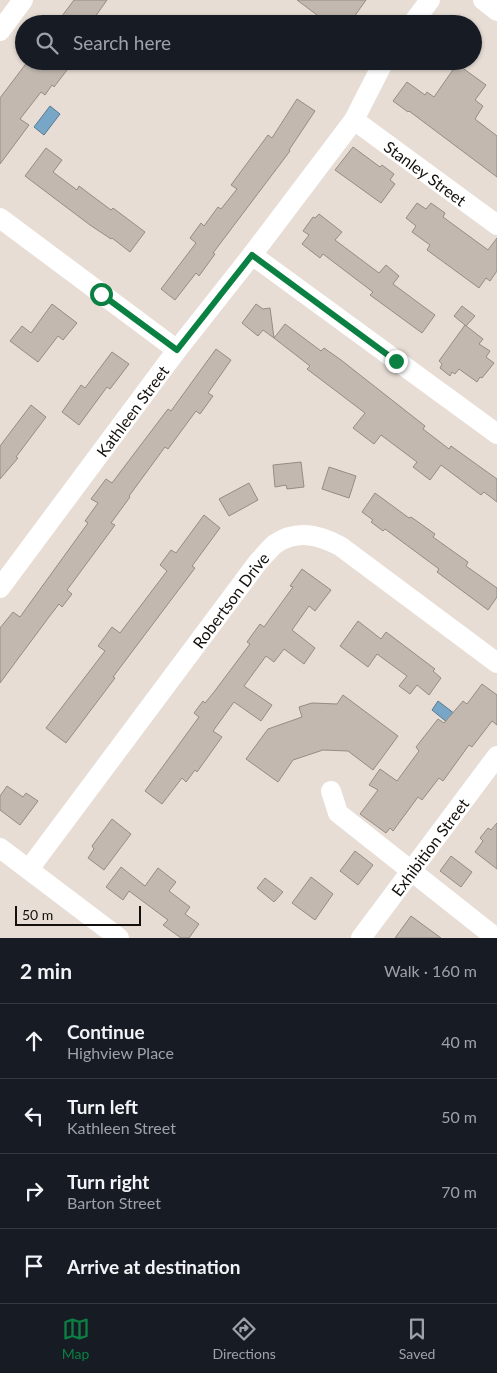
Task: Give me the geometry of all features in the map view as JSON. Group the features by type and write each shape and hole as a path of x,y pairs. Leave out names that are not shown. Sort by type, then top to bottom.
{"street":[{"path":"0,31 23,0"},
{"path":"419,15 430,0"},
{"path":"483,0 497,11"},
{"name":"Kathleen Street","path":"0,588 177,350 354,120 379,70"},
{"name":"Stanley Street","path":"354,120 497,225"},
{"path":"0,218 177,350"},
{"path":"252,255 497,434"},
{"name":"Robertson Drive","path":"29,869 258,562 276,544 290,537 306,534 324,538 340,546 497,664"},
{"name":"Exhibition Street","path":"361,938 497,756"},
{"path":"331,791 338,812 496,938"},
{"path":"0,848 119,938"}],"water":[{"path":"50,106 60,114 44,135 34,127"},
{"path":"438,701 455,714 448,723 432,710"}],"building":[{"path":"74,0 107,0 96,15 63,15"},
{"path":"297,0 366,0 355,15 317,15"},
{"path":"21,70 67,70 45,95 41,92 20,119 29,125 0,164 0,98"},
{"path":"453,70 465,70 486,85 475,100 483,106 475,119 497,136 497,177 393,101 407,82 425,95 427,92 434,97"},
{"path":"297,99 315,111 290,151 213,253 215,254 199,276 196,273 175,300 161,289 196,243 190,238 201,223 204,226 218,207 221,209 237,189 231,185 268,135 272,138"},
{"path":"353,147 380,167 382,165 394,174 390,180 395,184 381,203 335,170"},
{"path":"46,148 62,160 53,172 77,190 79,186 111,210 113,208 145,232 130,252 112,238 90,225 25,176"},
{"path":"417,203 426,209 431,203 445,213 443,217 488,250 497,238 497,271 490,281 486,278 479,288 427,250 430,245 412,232 416,226 406,218"},
{"path":"319,214 342,232 335,240 379,273 386,265 399,276 393,284 435,315 422,333 370,295 373,292 323,254 320,258 302,244 309,235 303,231 313,217 315,218"},
{"path":"52,304 77,323 63,340 58,336 38,362 10,341 22,326 31,333"},
{"path":"256,304 263,309 270,308 274,338 263,330 258,336 242,323"},
{"path":"462,306 475,316 466,326 454,316"},
{"path":"285,324 321,351 324,348 341,360 425,426 423,429 449,449 451,446 497,479 497,502 484,492 481,495 441,465 430,480 413,467 417,462 381,435 374,444 353,428 365,413 307,369 310,366 274,338"},
{"path":"465,325 483,339 479,344 490,351 486,357 494,363 477,382 459,369 455,374 452,372 450,376 440,368 442,364 439,361"},
{"path":"216,349 231,360 208,393 213,396 200,414 196,411 168,449 165,447 111,523 115,525 67,590 72,594 62,607 59,604 0,683 0,628 13,612 20,617 88,523 85,521 98,503 91,499 106,479 112,483 168,409 171,411"},
{"path":"112,352 129,364 110,389 107,387 79,425 62,412 81,385 85,388"},
{"path":"31,405 46,417 16,457 18,458 0,479 0,446"},
{"path":"301,462 304,487 287,489 286,485 275,487 273,465"},
{"path":"329,467 356,476 349,498 322,489"},
{"path":"249,483 258,500 229,516 219,499"},
{"path":"375,493 435,534 433,537 468,562 466,566 497,588 497,597 488,610 437,572 439,569 385,529 383,531 371,522 373,520 362,512"},
{"path":"204,515 220,528 192,566 195,568 66,743 46,728 105,651 98,646 112,627 120,633 167,571 160,565 171,550 176,553"},
{"path":"302,569 331,590 315,611 309,606 292,630 315,648 304,664 284,649 274,662 266,656 244,686 272,705 261,721 234,702 213,731 222,737 197,772 195,770 186,782 182,778 162,804 145,791 199,717 194,713 203,701 205,703 214,692 250,644 247,642 260,624 264,627 293,587 290,586"},
{"path":"358,621 381,639 386,632 435,669 433,671 441,678 429,695 417,685 410,694 399,686 407,676 377,654 368,667 340,646"},
{"path":"482,684 497,695 497,725 492,721 472,747 469,745 443,781 439,778 422,800 418,797 393,831 390,828 386,833 360,814 378,790 369,785 380,769 397,781 419,751 416,747 438,719 444,723 463,701 467,704"},
{"path":"343,695 398,736 373,770 348,751 323,750 293,760 278,782 246,759 268,729 302,717 299,707 312,703 337,704"},
{"path":"7,786 23,797 26,793 38,801 20,825 0,810 0,796"},
{"path":"112,819 131,834 104,870 88,858 94,849 92,846"},
{"path":"497,823 497,869 475,852 483,841 480,838 488,828 491,830"},
{"path":"355,851 373,865 358,885 340,871"},
{"path":"451,856 472,872 461,887 440,871"},
{"path":"121,867 145,886 158,868 176,882 169,891 190,907 185,914 199,924 189,938 181,938 163,925 168,920 129,891 123,900 106,887"},
{"path":"311,877 333,894 315,920 292,903"},
{"path":"265,878 283,892 274,902 257,888"},
{"path":"411,916 441,938 395,938"}],"route":[{"path":"101,294 177,350 252,255 396,361"}]}
